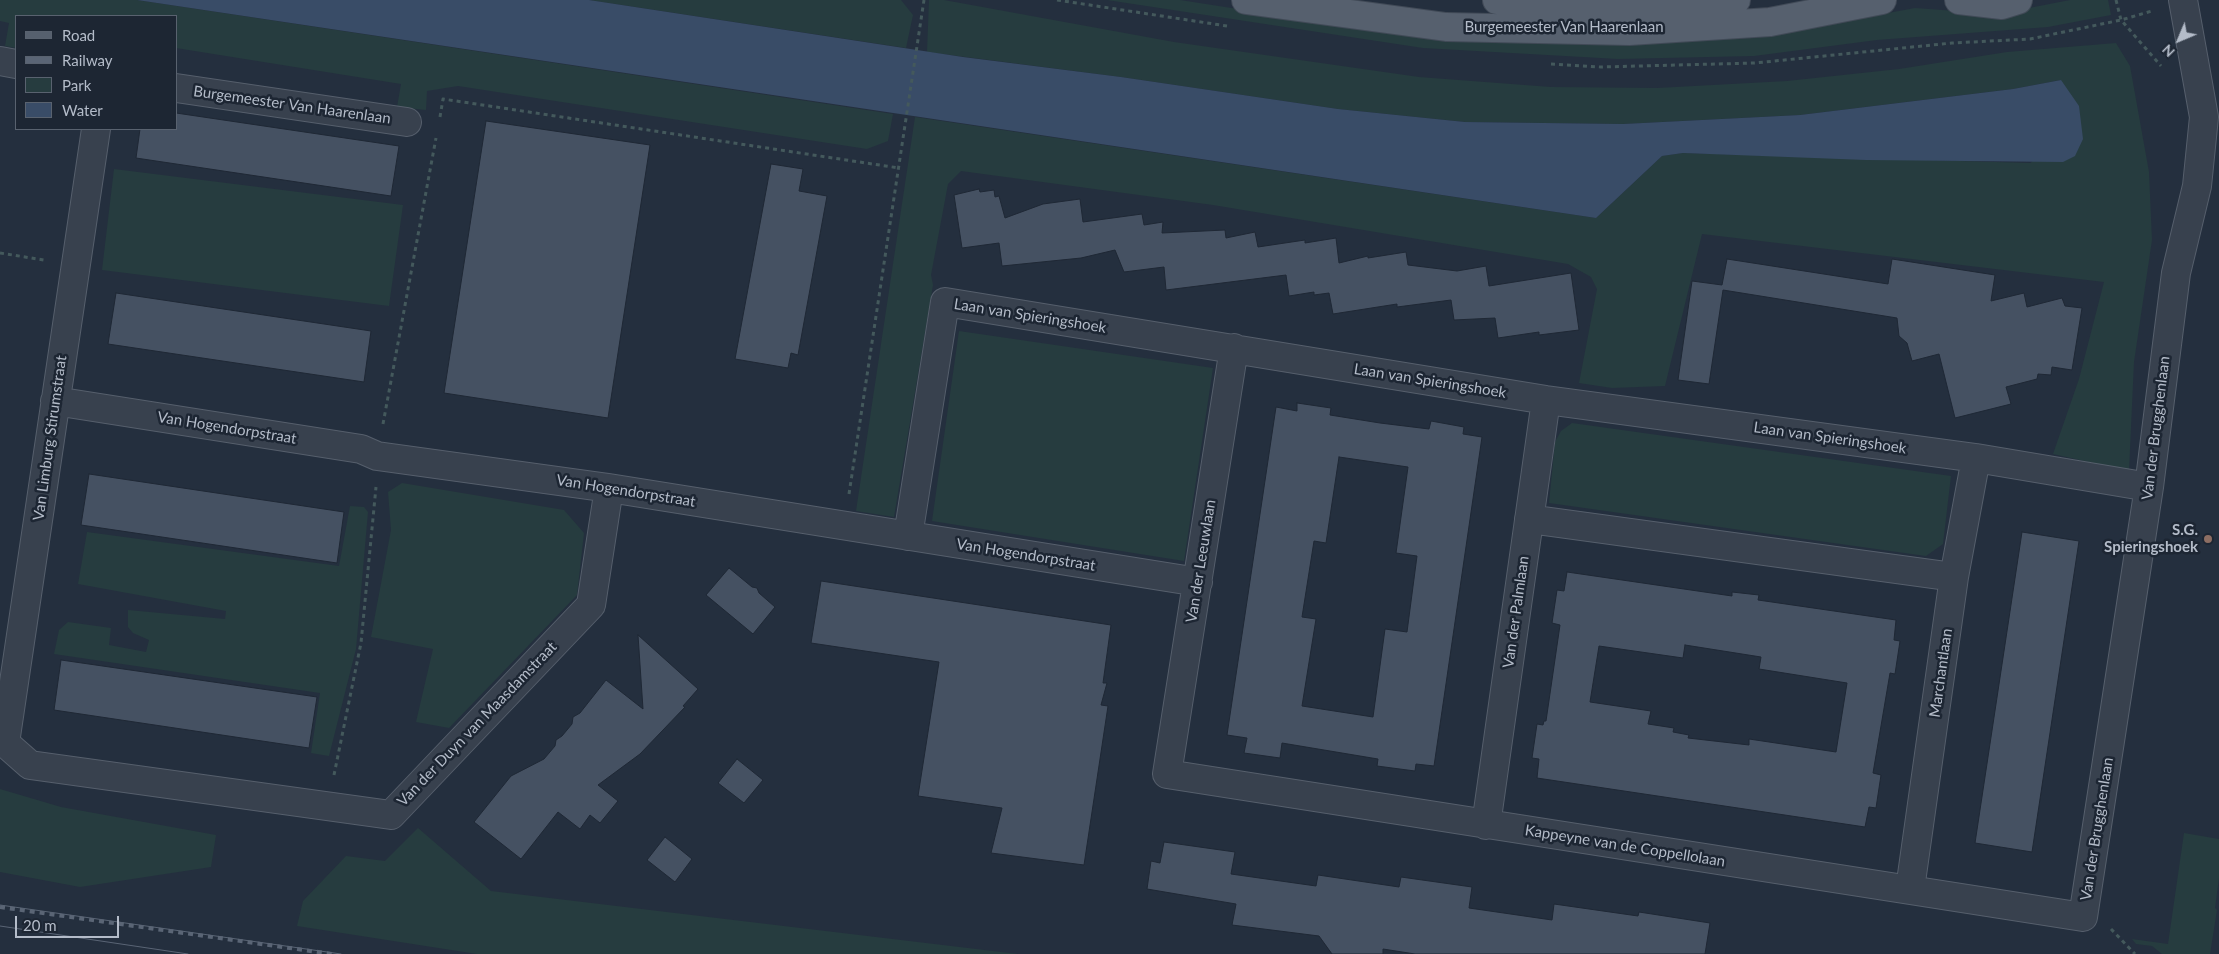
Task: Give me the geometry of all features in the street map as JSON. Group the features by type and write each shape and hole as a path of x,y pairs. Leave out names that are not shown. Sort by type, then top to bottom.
{"main road":[{"name":"Burgemeester Van Haarenlaan","path":"1246,0 1446,26 1630,30 1770,22 1882,0"},
{"name":"Burgemeester Van Haarenlaan","path":"1497,0 1540,3 1662,4 1710,3 1736,0"},
{"path":"1959,0 2002,5 2018,0"}],"street":[{"name":"Van der Brugghenlaan","path":"2083,917 2150,487 2176,273 2208,188 2204,116 2183,0"},
{"path":"0,62 15,64"},
{"name":"Burgemeester Van Haarenlaan","path":"178,88 407,122"},
{"name":"Van Limburg Stirumstraat","path":"3,742 96,130"},
{"name":"Laan van Spieringshoek","path":"908,536 944,302 1546,400 1976,458 2150,487"},
{"name":"Van der Leeuwlaan","path":"1167,774 1234,348"},
{"name":"Van der Palmlaan","path":"1486,825 1546,400"},
{"name":"Van Hogendorpstraat","path":"55,402 362,449 377,456 609,488 1198,582"},
{"name":"Marchantlaan","path":"1910,889 1954,577 1976,458"},
{"name":"Van der Duyn van Maasdamstraat","path":"3,742 30,765 327,808 391,815 591,605 609,488"},
{"path":"1529,519 1954,577"},
{"name":"Kappeyne van de Coppellolaan","path":"1167,774 2083,917"}],"path":[{"path":"844,526 924,0"},
{"path":"2116,0 2121,20 2166,72"},
{"path":"439,123 443,99 899,168"},
{"path":"327,808 361,643 375,510 377,456 438,130"},
{"path":"0,253 76,264"}],"green space":[{"path":"0,0 137,0 893,114 888,141 867,149 458,86 427,91 426,110 397,107 401,84 178,48 178,15 15,15 15,48 5,46 9,23 0,21"},
{"path":"589,0 901,0 913,15 906,48"},
{"path":"929,0 944,0 1174,42 1419,77 1551,87 1657,88 1787,81 1899,69 2007,52 2116,43 2130,66 2149,172 2152,240 2134,362 2129,471 2053,454 2079,379 2104,282 1702,234 1665,386 1612,388 1579,383 1597,289 1591,277 1568,264 1213,205 961,171 948,184 931,275 933,285 894,517 856,511 915,117 1596,218 1662,156 1683,153 2031,163 2061,80 2013,89 1800,115 1623,124 1465,122 1338,109 1121,77 927,52"},
{"path":"1107,0 1180,0 1251,11 1620,41 1754,38 1915,8 1998,14 2070,0 2108,0 2111,15 2048,27 1877,40 1754,56 1618,59 1423,48"},
{"path":"114,169 403,205 389,306 102,270"},
{"path":"959,331 1213,368 1184,561 932,521"},
{"path":"1572,423 1951,476 1943,544 1926,556 1549,503 1555,442 1561,431"},
{"path":"402,483 564,510 584,533 577,595 449,728 416,722 433,649 371,637 391,530 388,492"},
{"path":"350,506 364,507 368,512 356,649 329,756 311,753 320,693 54,654 59,630 68,622 111,628 109,645 146,652 149,640 133,633 128,627 128,610 225,619 226,611 78,584 87,532 339,566"},
{"path":"0,789 61,807 216,835 211,867 80,887 0,872"},
{"path":"418,828 491,891 1018,954 477,954 297,926 303,901 346,856 385,861"},
{"path":"2184,833 2219,839 2219,878 2215,908 2217,910 2210,954 2162,954 2152,946 2136,944 2132,939 2168,944"}],"water":[{"path":"137,0 589,0 963,57 1121,77 1338,109 1465,122 1623,124 1800,115 2013,89 2061,80 2079,106 2083,139 2075,156 2063,162 1866,160 1683,153 1662,156 1596,218"}],"building":[{"path":"178,113 399,146 391,196 136,158 140,130 178,130"},
{"path":"486,121 650,145 608,418 444,393"},
{"path":"771,164 803,169 799,191 827,196 798,355 791,353 788,368 735,359"},
{"path":"979,189 980,192 994,190 995,197 999,196 1005,218 1043,204 1080,199 1083,222 1142,214 1144,225 1163,222 1162,233 1225,230 1226,238 1255,232 1258,247 1305,240 1305,243 1336,238 1339,263 1368,256 1368,258 1406,252 1408,265 1457,271 1486,266 1489,286 1571,273 1579,330 1539,335 1539,332 1498,338 1495,318 1454,320 1451,300 1397,307 1397,304 1333,314 1329,293 1314,295 1314,292 1289,296 1286,275 1166,290 1164,267 1124,272 1115,250 1081,258 1002,266 999,243 962,248 954,195"},
{"path":"1727,259 1888,284 1892,259 1995,275 1991,301 2024,293 2027,307 2062,298 2065,306 2082,308 2072,370 2052,367 2051,375 2038,374 2037,379 2006,387 2011,404 1955,418 1939,354 1912,361 1907,343 1899,336 1897,318 1723,290 1709,384 1678,380 1692,281 1722,285"},
{"path":"116,293 371,331 364,382 108,344"},
{"path":"1297,403 1331,408 1330,415 1429,429 1431,421 1464,427 1463,434 1482,437 1434,766 1416,764 1415,771 1377,766 1378,759 1282,743 1280,758 1244,753 1247,738 1227,735 1276,407 1297,411","holes":["1339,457 1408,467 1396,553 1417,556 1407,632 1385,629 1373,717 1302,706 1316,619 1302,617 1314,541 1326,543"]},
{"path":"89,474 344,512 337,563 81,525"},
{"path":"2022,532 2079,541 2032,852 1975,843"},
{"path":"729,568 752,587 757,588 759,593 775,607 753,634 706,595"},
{"path":"1567,572 1732,596 1732,592 1759,595 1758,600 1896,620 1894,640 1900,641 1895,674 1890,673 1873,773 1881,775 1876,808 1869,807 1865,827 1537,778 1539,759 1532,758 1537,724 1543,725 1544,721 1546,721 1560,625 1552,623 1557,590 1564,591","holes":["1685,645 1761,657 1759,669 1847,683 1836,752 1749,739 1749,745 1688,738 1689,735 1673,732 1674,728 1648,724 1651,711 1590,702 1599,646 1683,658"]},
{"path":"821,581 1111,625 1103,683 1107,683 1101,705 1108,706 1084,865 991,853 1002,808 918,796 939,662 811,643"},
{"path":"638,635 698,689 683,706 685,707 640,754 598,785 618,801 600,823 590,815 580,829 558,812 521,859 474,822 511,776 544,759 555,746 556,740 572,724 573,717 580,713 606,680 643,709"},
{"path":"61,660 317,697 309,748 54,710"},
{"path":"737,759 763,780 744,803 718,783"},
{"path":"665,837 692,859 675,882 647,860"},
{"path":"1164,842 1235,852 1231,874 1316,886 1318,875 1399,887 1401,877 1472,887 1469,908 1552,920 1554,904 1638,916 1639,912 1710,923 1705,954 1415,954 1383,949 1383,954 1332,954 1319,936 1232,925 1236,904 1147,889 1151,861 1160,863"}],"tram line":[{"path":"0,905 341,954"},
{"path":"0,926 188,954"}],"railway":[{"path":"0,907 332,954"}],"place":[{"name":"S.G. Spieringshoek","path":"2208,539"}]}
